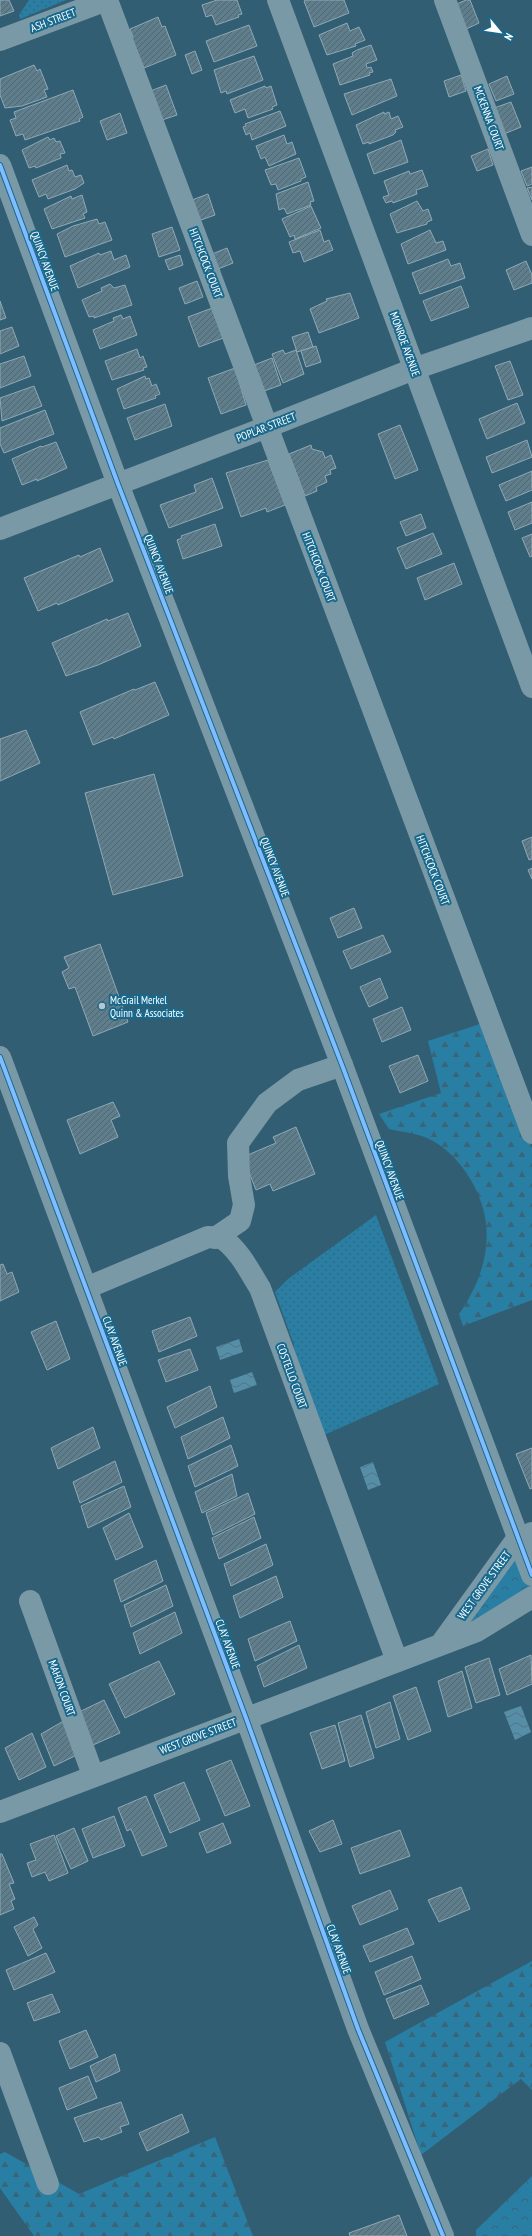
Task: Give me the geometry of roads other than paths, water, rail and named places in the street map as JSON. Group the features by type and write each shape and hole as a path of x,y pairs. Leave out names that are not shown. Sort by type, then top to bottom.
{"street":[{"name":"ASH STREET","path":"0,40 107,0"},
{"name":"HITCHCOCK COURT","path":"107,0 532,1133"},
{"name":"MONROE AVENUE","path":"278,0 532,687"},
{"name":"MCKENNA COURT","path":"445,0 532,235"},
{"name":"QUINCY AVENUE","path":"0,165 118,484 525,1536 532,1575"},
{"name":"POPLAR STREET","path":"0,529 414,369 532,328"},
{"name":"CLAY AVENUE","path":"0,1057 246,1718 358,2029 443,2236"},
{"path":"86,1288 208,1237 215,1238 240,1221 244,1205 239,1176 238,1143 267,1103 298,1080 342,1065"},
{"name":"COSTELLO COURT","path":"215,1238 222,1238 233,1249 247,1267 260,1288 397,1661"},
{"name":"WEST GROVE STREET","path":"441,1644 525,1536"},
{"name":"WEST GROVE STREET","path":"0,1812 94,1775 477,1631 532,1597"},
{"name":"MAHON COURT","path":"30,1601 94,1775"},
{"path":"0,2053 48,2184"}],"water":[{"path":"239,1339 243,1352 220,1360 216,1347"},
{"path":"252,1372 257,1385 234,1393 230,1380"},
{"path":"373,1462 381,1485 368,1490 360,1467"},
{"path":"521,1706 531,1732 515,1740 504,1712"}],"place":[{"name":"McGrail Merkel Quinn & Associates","path":"102,1006"}]}
